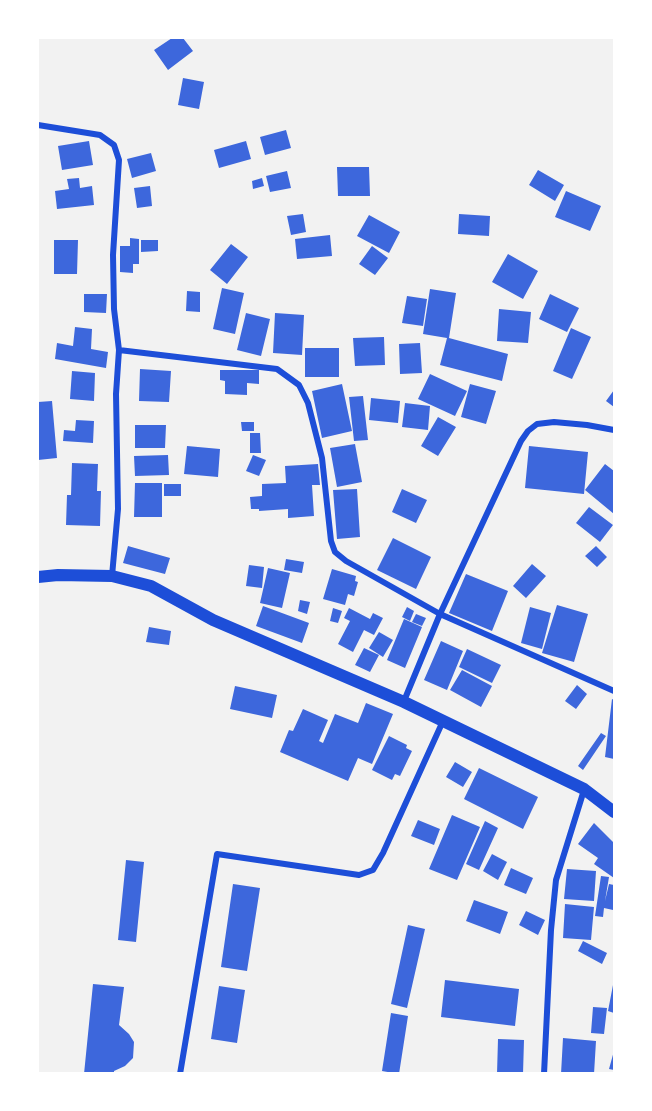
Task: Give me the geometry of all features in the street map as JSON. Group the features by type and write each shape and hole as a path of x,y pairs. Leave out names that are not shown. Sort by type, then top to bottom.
{"main road":[{"path":"38,577 112,576 151,586 213,620 404,702 584,789 615,812"}],"street":[{"path":"38,124 100,135 114,144 119,160 113,255 114,309 118,350 118,509 112,576"},
{"path":"118,350 277,369 299,385 308,403 322,458 331,541 335,552 346,561 440,614 615,691"},
{"path":"404,702 440,614 521,441 528,431 537,424 554,422 615,430"},
{"path":"180,1074 217,854 358,875 373,870 383,853 443,721"},
{"path":"544,1074 550,930 556,880 584,789"}],"building":[{"path":"172,38 183,38 193,51 168,70 154,50"},
{"path":"183,78 204,82 199,109 178,105"},
{"path":"286,130 291,148 265,155 260,137"},
{"path":"89,141 93,165 62,170 58,146"},
{"path":"246,141 251,159 219,168 214,150"},
{"path":"151,153 156,171 132,178 127,159"},
{"path":"337,167 369,167 370,196 338,196"},
{"path":"538,170 564,185 555,201 529,185"},
{"path":"287,171 291,188 270,192 266,176"},
{"path":"79,178 80,188 92,186 94,205 57,209 55,191 69,189 67,179"},
{"path":"262,178 264,186 253,189 252,181"},
{"path":"150,186 152,206 137,208 134,188"},
{"path":"566,191 601,206 590,231 555,217"},
{"path":"303,214 306,232 291,235 287,216"},
{"path":"459,214 490,216 489,236 458,234"},
{"path":"369,215 400,232 389,253 357,236"},
{"path":"330,235 332,256 297,259 295,239"},
{"path":"130,238 139,239 139,264 133,264 133,273 120,272 120,246 130,246"},
{"path":"54,240 78,240 77,274 54,274"},
{"path":"141,240 158,240 158,251 141,252"},
{"path":"231,244 248,257 227,284 210,270"},
{"path":"372,246 388,258 375,275 359,264"},
{"path":"508,254 538,271 523,299 492,282"},
{"path":"222,288 244,293 235,334 213,329"},
{"path":"430,289 456,293 449,338 508,354 502,381 440,365 447,338 423,334"},
{"path":"187,291 200,292 200,312 186,311"},
{"path":"84,294 107,294 106,313 84,312"},
{"path":"550,294 579,308 567,332 539,319"},
{"path":"407,296 427,299 423,326 402,323"},
{"path":"499,309 531,312 528,343 497,341"},
{"path":"246,313 270,319 261,356 237,350"},
{"path":"275,313 304,315 302,355 273,353"},
{"path":"75,327 92,329 91,349 108,352 106,368 55,359 57,343 73,346"},
{"path":"571,328 591,337 572,379 553,371"},
{"path":"384,337 385,365 355,366 353,338"},
{"path":"420,343 422,373 400,374 399,344"},
{"path":"305,348 339,348 339,377 305,377"},
{"path":"140,369 171,371 169,402 139,401"},
{"path":"220,370 259,370 259,384 247,383 247,395 225,394 225,381 220,380"},
{"path":"72,371 95,373 94,401 70,399"},
{"path":"430,374 467,391 455,416 418,399"},
{"path":"342,384 352,431 322,438 312,391"},
{"path":"470,384 496,391 486,424 461,417"},
{"path":"614,390 614,407 606,401"},
{"path":"363,396 368,440 354,441 349,397"},
{"path":"371,398 400,401 398,423 369,420"},
{"path":"52,401 57,458 38,460 38,402"},
{"path":"405,403 430,406 428,430 402,427"},
{"path":"438,417 456,427 438,456 421,446"},
{"path":"76,420 94,421 93,443 63,441 64,430 75,431"},
{"path":"241,422 254,422 254,431 242,431"},
{"path":"135,425 166,425 165,448 135,448"},
{"path":"250,433 260,433 261,453 250,453"},
{"path":"355,444 362,482 337,487 330,448"},
{"path":"187,446 220,449 218,477 184,474"},
{"path":"529,446 588,452 584,494 525,488"},
{"path":"168,455 169,475 135,476 134,456"},
{"path":"253,455 266,460 259,476 246,471"},
{"path":"72,463 98,464 97,491 101,491 100,526 66,525 67,495 71,495"},
{"path":"318,464 320,485 312,485 314,516 288,518 288,509 259,511 259,509 251,509 250,497 262,496 262,484 286,483 285,466"},
{"path":"605,464 614,471 614,514 585,490"},
{"path":"135,483 162,483 162,517 134,517"},
{"path":"164,484 181,484 181,496 164,496"},
{"path":"357,489 360,537 337,539 333,490"},
{"path":"402,489 427,500 416,523 392,512"},
{"path":"589,507 613,525 600,542 576,523"},
{"path":"393,538 431,557 416,589 377,570"},
{"path":"128,546 170,558 165,574 123,563"},
{"path":"596,546 607,557 597,567 585,556"},
{"path":"286,559 304,562 302,573 284,570"},
{"path":"532,564 546,576 526,598 513,586"},
{"path":"249,565 264,567 262,588 246,586"},
{"path":"268,568 290,573 282,608 260,603"},
{"path":"332,569 356,576 355,581 358,582 354,596 348,594 345,605 323,599"},
{"path":"466,574 508,591 492,631 449,613"},
{"path":"300,600 310,602 307,614 298,611"},
{"path":"557,605 588,614 574,662 542,653"},
{"path":"263,606 309,623 302,643 256,626"},
{"path":"407,607 414,611 410,621 402,617"},
{"path":"530,607 551,613 542,649 521,643"},
{"path":"333,608 342,611 338,623 330,621"},
{"path":"349,608 370,619 373,613 383,618 374,635 364,630 353,652 338,644 350,621 344,618"},
{"path":"416,614 426,618 422,626 412,622"},
{"path":"404,619 422,627 405,668 387,660"},
{"path":"149,627 171,631 169,645 146,642"},
{"path":"379,632 393,640 383,657 369,648"},
{"path":"441,641 463,651 447,690 424,680"},
{"path":"364,648 379,655 370,672 355,665"},
{"path":"467,649 501,665 492,683 459,667"},
{"path":"462,670 492,686 481,707 450,690"},
{"path":"577,685 587,694 576,709 565,701"},
{"path":"235,686 277,695 272,718 230,709"},
{"path":"612,699 614,700 614,759 605,757"},
{"path":"366,703 393,714 372,764 358,758 348,781 280,752 289,730 293,731 303,709 328,720 319,741 323,743 335,714 358,723"},
{"path":"601,733 606,736 583,770 578,766"},
{"path":"389,736 407,745 406,748 412,751 400,776 395,774 392,780 372,770"},
{"path":"455,762 472,772 463,787 446,777"},
{"path":"479,768 538,797 523,829 464,799"},
{"path":"452,815 480,827 457,880 429,869"},
{"path":"418,820 440,829 434,845 411,836"},
{"path":"485,821 498,828 479,870 466,864"},
{"path":"594,823 614,843 614,878 594,864 598,858 578,844"},
{"path":"492,854 507,862 498,880 483,871"},
{"path":"126,860 144,862 136,942 118,940"},
{"path":"511,868 533,878 526,894 504,885"},
{"path":"567,869 596,871 594,901 564,899"},
{"path":"601,876 609,877 605,901 609,884 614,885 613,910 604,908 603,917 595,916"},
{"path":"233,884 260,888 247,971 221,967"},
{"path":"474,900 508,912 500,934 466,921"},
{"path":"565,904 594,907 591,940 563,938"},
{"path":"526,911 545,920 538,935 519,925"},
{"path":"408,925 425,929 407,1008 391,1004"},
{"path":"583,941 607,953 602,964 578,951"},
{"path":"445,980 519,989 515,1026 441,1017"},
{"path":"93,984 124,987 119,1025 134,1042 133,1058 125,1066 114,1071 114,1074 84,1074"},
{"path":"614,985 614,1013 608,1011"},
{"path":"219,986 245,990 237,1043 211,1039"},
{"path":"593,1007 607,1008 604,1034 591,1033"},
{"path":"391,1013 408,1016 399,1074 382,1071"},
{"path":"563,1038 596,1041 594,1074 561,1074"},
{"path":"498,1039 524,1040 523,1074 497,1074"},
{"path":"614,1051 614,1070 609,1069"}]}
